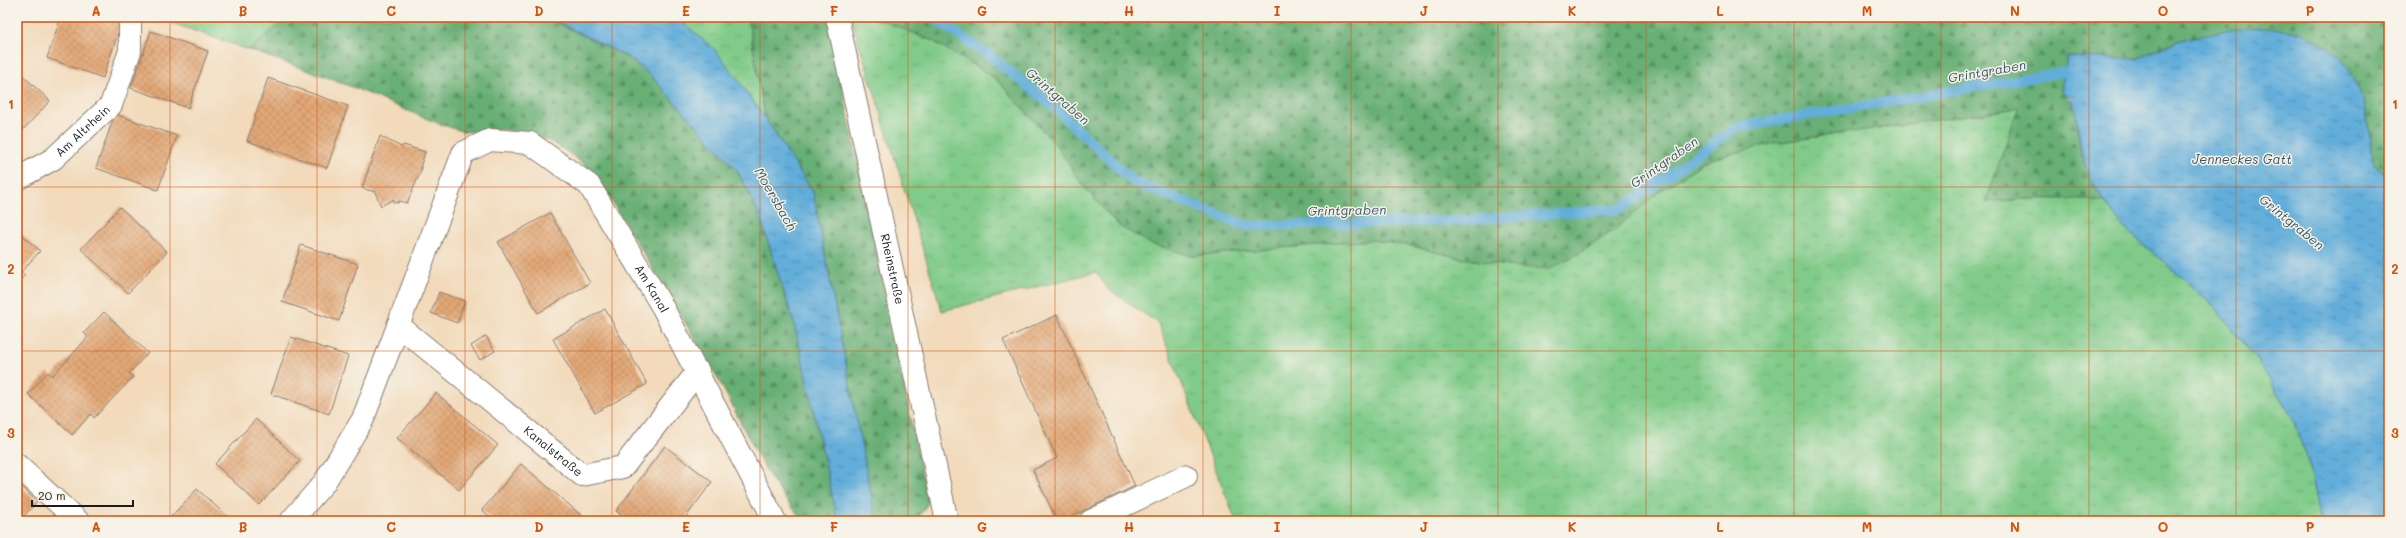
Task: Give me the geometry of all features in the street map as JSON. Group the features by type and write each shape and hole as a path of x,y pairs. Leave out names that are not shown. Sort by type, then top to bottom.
{"street":[{"name":"Am Altrhein","path":"17,179 52,159 111,105 130,51 130,17"},
{"name":"Rheinstraße","path":"837,18 947,521"},
{"name":"Am Kanal","path":"398,325 463,153 490,140 530,143 589,185 662,306 698,371 775,521"},
{"name":"Kanalstraße","path":"398,325 582,475 623,467 698,371"},
{"path":"291,521 324,483 363,419 398,325"},
{"path":"17,465 78,521"},
{"path":"1091,521 1186,476"}],"green space":[{"path":"155,17 284,17 286,19 249,50"},
{"path":"284,17 546,17 629,58 649,74 737,170 759,213 795,327 838,521 804,521 778,488 756,453 718,379 596,176 563,149 540,138 498,129 466,132 448,127 365,92 249,50 286,19"},
{"path":"676,17 748,17 765,118 714,49"},
{"path":"748,17 828,17 928,503 916,521 876,521 813,192 765,118"},
{"path":"851,17 866,17 884,21 933,41 995,78 1056,145 1085,188 1119,226 1192,256 1372,240 1412,246 1456,257 1514,267 1581,252 1605,236 1660,191 1707,160 1774,143 2019,108 1986,202 2074,199 2104,202 2123,227 2209,301 2259,362 2293,419 2311,471 2321,521 1236,521 1158,323 1108,289 1096,272 942,311"},
{"path":"866,17 2389,17 2389,178 2374,166 2364,100 2177,41 2136,59 2067,57 2061,91 2068,97 2075,111 2079,142 2083,158 2090,177 2104,202 2074,199 2045,199 1986,202 2018,108 1774,143 1707,160 1660,191 1614,230 1581,252 1549,269 1514,267 1456,257 1412,246 1372,240 1192,256 1151,244 1119,226 1085,188 1056,145 995,78 933,41 884,21"}],"water":[{"name":"Moersbach","path":"548,17 676,17 714,49 765,118 813,192 876,521 838,521 795,327 759,213 737,170 649,74 629,58"},
{"name":"Jenneckes Gatt","path":"2262,28 2302,32 2341,56 2364,100 2374,165 2389,178 2389,521 2321,521 2311,471 2293,419 2259,362 2209,301 2123,227 2104,202 2089,176 2081,150 2076,109 2070,97 2061,91 2067,57 2136,59 2177,41 2225,30"}],"building":[{"path":"61,17 110,17 122,21 103,78 47,58"},
{"path":"151,31 208,51 188,108 131,88"},
{"path":"17,70 50,101 17,136"},
{"path":"268,78 348,106 327,168 247,141"},
{"path":"115,114 177,136 158,190 96,168"},
{"path":"380,136 401,147 404,145 425,152 420,168 422,168 407,203 399,201 398,203 393,202 394,199 381,206 375,192 362,188"},
{"path":"120,207 167,252 128,293 81,249"},
{"path":"550,213 590,283 538,313 498,242"},
{"path":"17,230 40,251 21,272 25,275 17,283"},
{"path":"301,245 358,264 339,321 282,302"},
{"path":"439,292 465,301 457,323 431,313"},
{"path":"605,309 647,384 595,413 553,339"},
{"path":"104,312 148,353 129,373 133,377 94,418 91,414 72,435 28,394 48,372 52,376 70,357 88,337 84,333"},
{"path":"1057,315 1135,486 1062,521 1057,521 1033,470 1057,458 1003,340"},
{"path":"486,336 495,351 480,360 471,346"},
{"path":"291,337 348,356 329,414 271,394"},
{"path":"436,393 498,445 459,490 397,438"},
{"path":"256,419 300,461 259,505 215,464"},
{"path":"665,446 712,482 683,521 629,521 616,511"},
{"path":"521,464 582,516 578,521 495,521 482,510"},
{"path":"17,482 37,502 19,521 17,521"},
{"path":"197,489 232,521 167,521"}],"waterway":[{"name":"Grintgraben","path":"932,17 993,58 1052,105 1134,182 1247,226 1451,221 1620,209 1737,127 2064,72 2076,79"}]}
